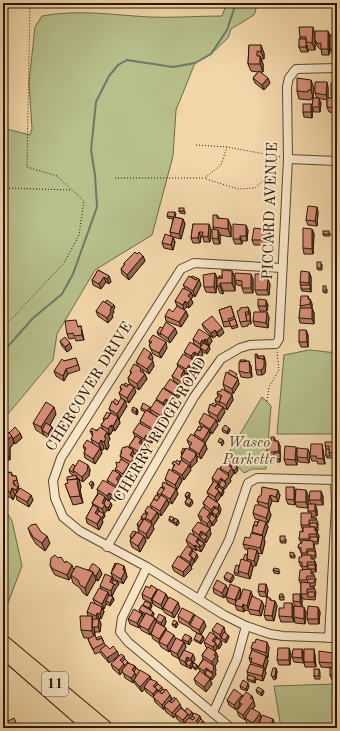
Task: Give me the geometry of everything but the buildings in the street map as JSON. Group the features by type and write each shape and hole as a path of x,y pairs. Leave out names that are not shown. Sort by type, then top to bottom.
{"highway":[{"name":"11","path":"3,641 107,728"},
{"name":"11","path":"3,652 90,728"}],"street":[{"name":"PICCARD AVENUE","path":"276,344 279,340 288,159 287,87 289,78 296,69 337,68"},
{"path":"288,159 337,160"},
{"name":"CHERCOVER DRIVE","path":"282,268 194,263 181,269 61,458 53,481 55,498 63,517 80,531 107,547 147,567 224,615 246,626 270,634 333,638"},
{"name":"CHERRY RIDGE ROAD","path":"107,547 194,397 221,359 240,348 250,345 276,344"},
{"path":"199,599 229,540 248,483 257,478 335,480 336,505 333,638"},
{"path":"147,567 122,618 120,632 128,642 231,728"},
{"path":"213,713 237,659 246,626"}],"path":[{"path":"3,328 64,263 79,236 84,201 57,176 27,167 30,3"},
{"path":"196,145 227,147 288,159"},
{"path":"205,178 221,165 227,147"},
{"path":"115,178 205,178 238,189 255,188 274,170 277,157"},
{"path":"3,188 73,190"},
{"path":"267,401 269,387 279,370 276,344"}],"green space":[{"path":"227,3 258,3 254,15 231,29 228,38 211,54 195,63 176,110 173,156 152,235 95,270 57,334 53,360 3,420 3,128 30,135 32,129 29,82 35,27 42,16 69,13 96,13 149,17 222,16"},
{"path":"309,350 337,353 337,434 277,434 284,355"},
{"name":"Wasco Parkette","path":"262,397 271,406 266,469 252,469 244,473 227,456"},
{"path":"3,506 12,521 22,566 3,616"},
{"path":"337,684 337,728 281,728 274,686"}],"waterway":[{"path":"3,352 33,318 62,294 73,274 97,207 95,175 91,150 96,102 109,76 118,65 127,60 173,67 195,63 211,54 227,30 236,3"}]}
